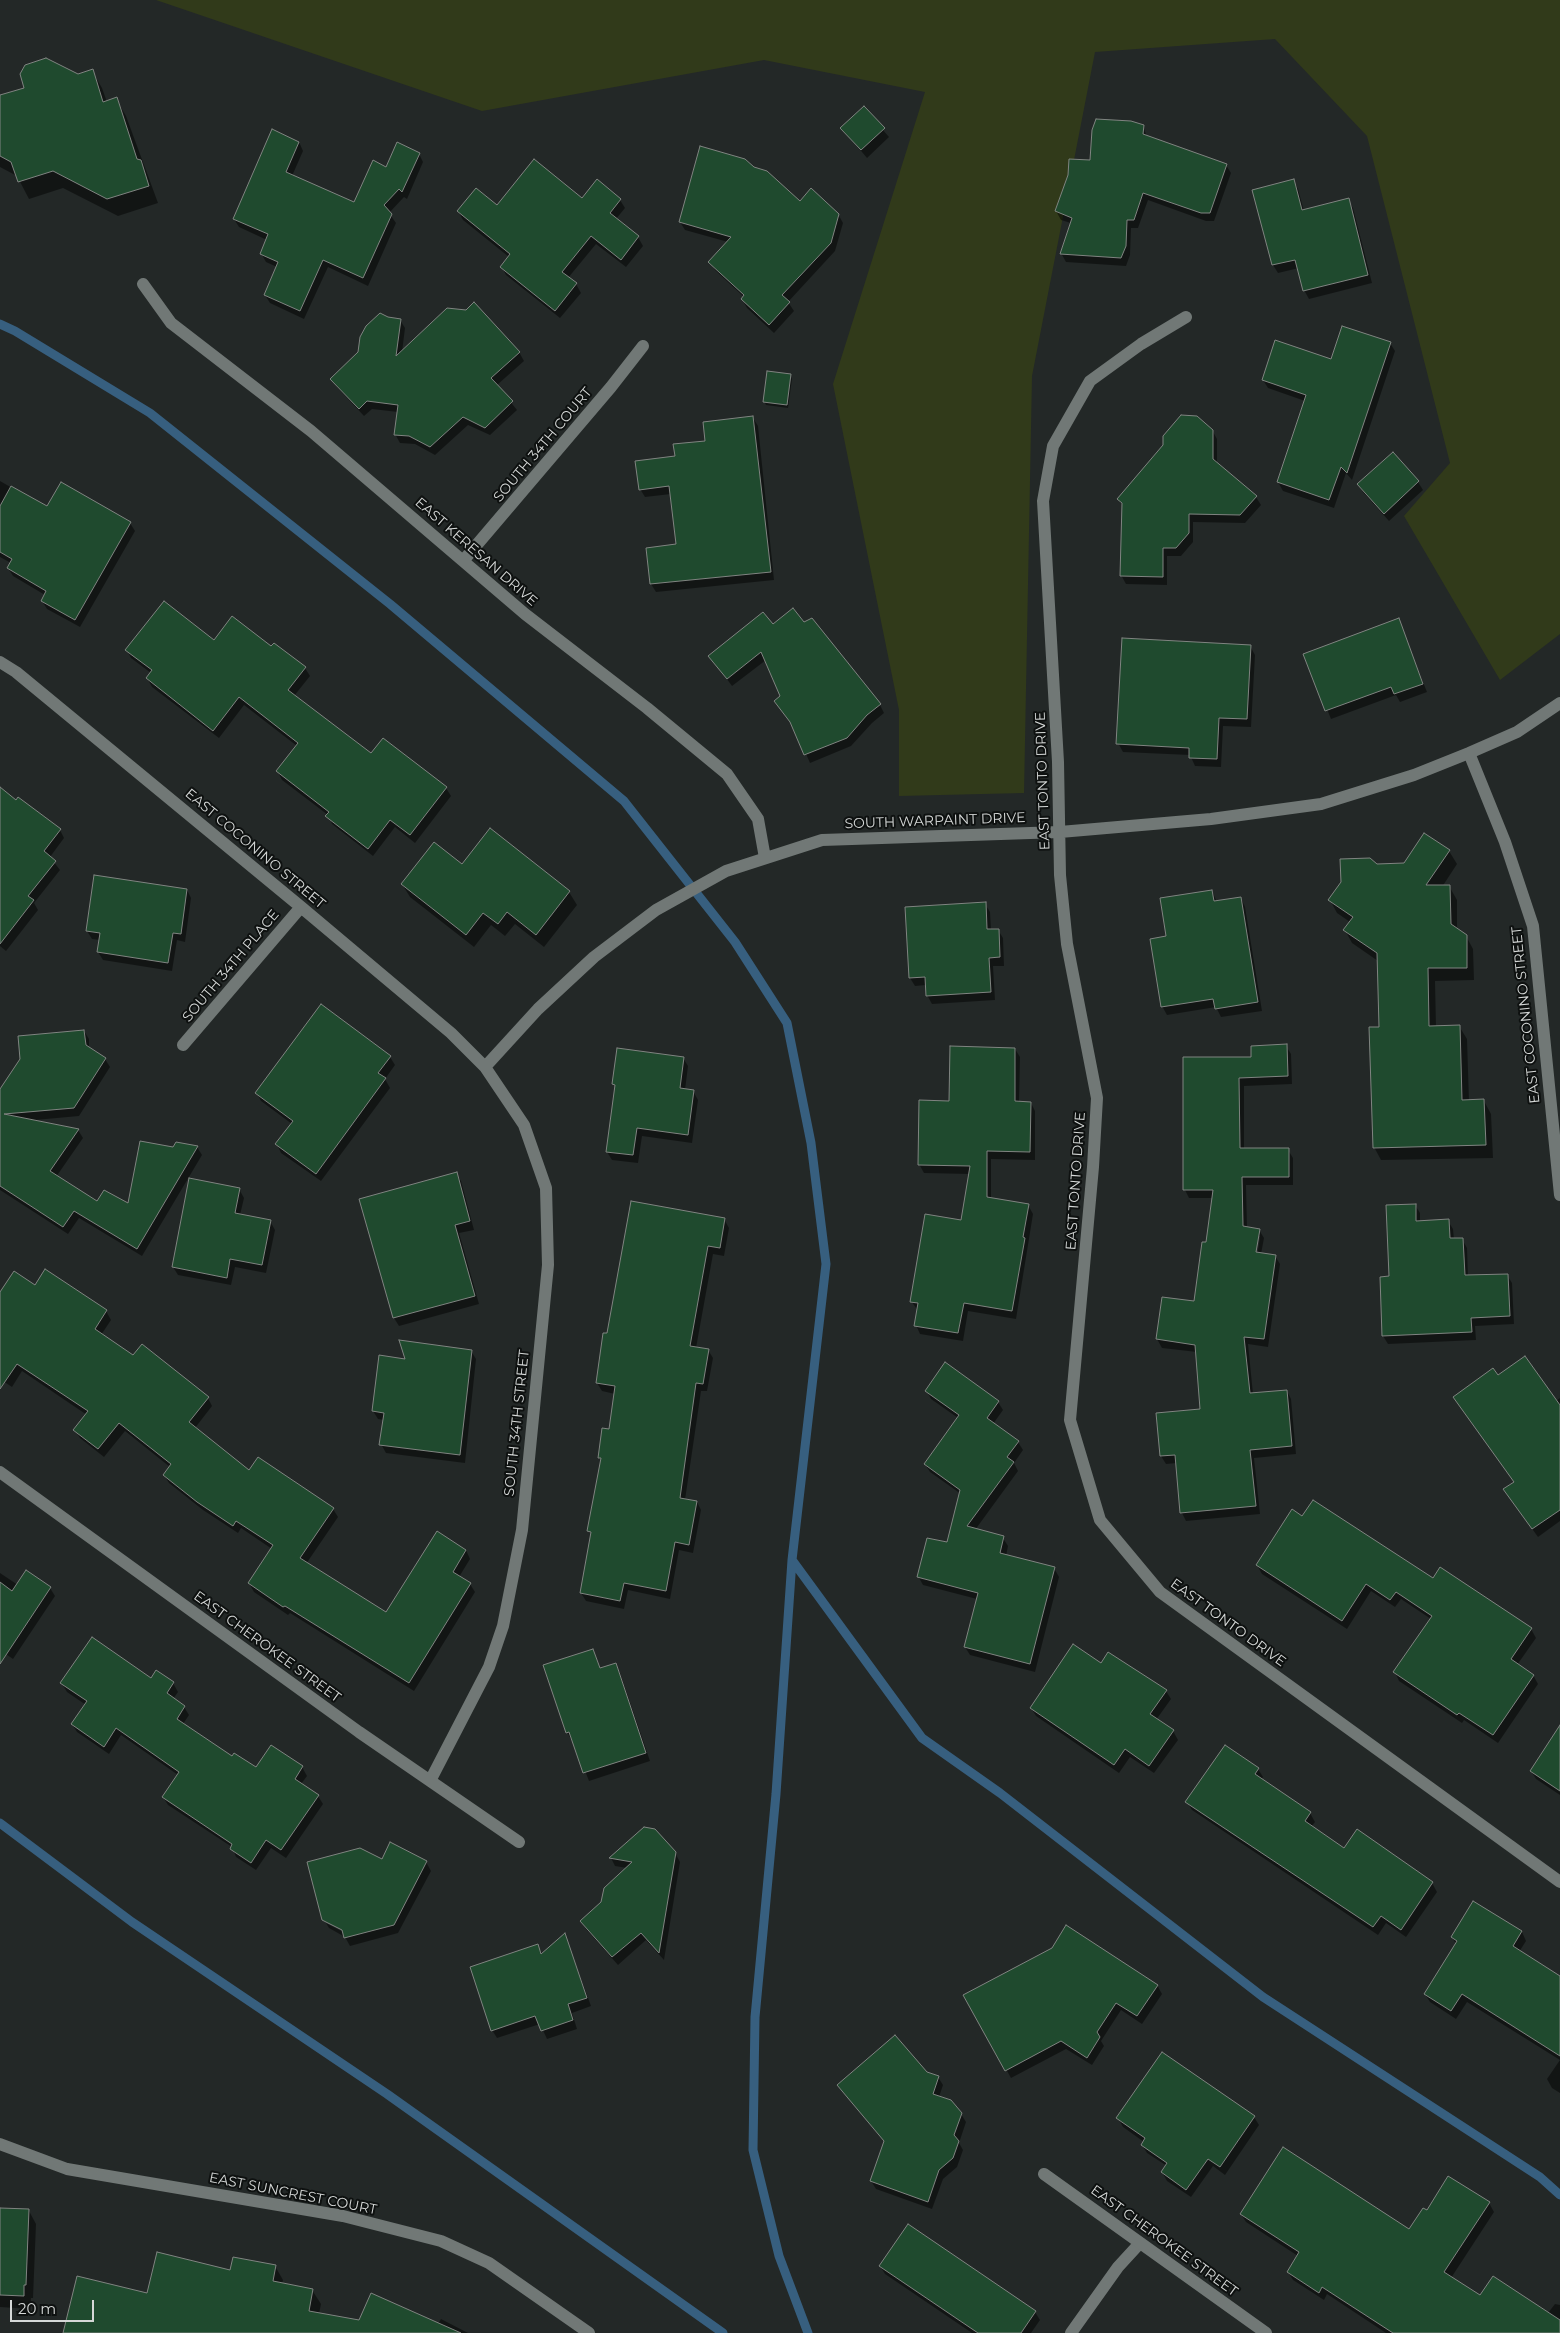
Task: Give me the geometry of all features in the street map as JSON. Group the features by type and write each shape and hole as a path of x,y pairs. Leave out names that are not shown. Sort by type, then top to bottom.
{"street":[{"name":"EAST KERESAN DRIVE","path":"144,284 171,323 310,431 525,614 647,708 727,774 758,819 765,858"},
{"name":"EAST TONTO DRIVE","path":"1186,317 1141,344 1090,381 1053,446 1043,501 1058,762 1060,875 1067,944 1097,1098 1093,1167 1070,1420 1100,1520 1160,1592 1560,1882"},
{"name":"SOUTH 34TH COURT","path":"463,561 611,387 643,346"},
{"name":"EAST COCONINO STREET","path":"0,662 23,678 301,907 451,1033 485,1066"},
{"name":"SOUTH WARPAINT DRIVE","path":"485,1066 538,1009 594,957 656,910 726,871 822,840 1060,832 1211,819 1321,804 1414,775 1469,753 1517,732 1560,703"},
{"name":"EAST COCONINO STREET","path":"1469,753 1505,842 1533,926 1560,1194"},
{"name":"SOUTH 34TH PLACE","path":"184,1044 301,907"},
{"name":"SOUTH 34TH STREET","path":"430,1781 459,1730 489,1666 503,1626 522,1530 548,1265 546,1188 524,1125 485,1066"},
{"name":"EAST CHEROKEE STREET","path":"0,1472 359,1732 519,1842"},
{"name":"EAST SUNCREST COURT","path":"0,2144 67,2169 343,2216 441,2241 489,2263 589,2333"},
{"name":"EAST CHEROKEE STREET","path":"1044,2174 1266,2333"},
{"path":"1071,2333 1118,2267 1140,2243"}],"green space":[{"path":"156,0 1560,0 1560,634 1500,680 1404,516 1450,463 1367,136 1275,39 1095,52 1032,376 1024,793 899,796 899,710 833,384 925,92 764,60 482,111"}],"building":[{"path":"46,58 78,74 93,69 103,102 117,97 137,159 141,160 149,186 107,199 53,171 18,182 11,162 0,156 0,95 24,88 20,74 25,65"},
{"path":"864,106 885,128 861,150 840,128"},
{"path":"1096,119 1131,121 1144,125 1143,134 1227,164 1210,213 1201,213 1143,193 1134,220 1127,220 1126,246 1121,258 1060,254 1072,218 1055,211 1068,175 1069,159 1090,160 1092,130"},
{"path":"272,129 299,142 286,172 354,202 373,160 386,167 397,142 420,153 402,192 399,189 384,205 392,214 363,278 323,260 300,311 264,295 278,262 260,254 268,234 233,219"},
{"path":"700,146 745,159 754,167 767,171 800,201 811,188 839,214 831,243 782,295 790,302 769,325 741,299 744,295 708,262 731,237 679,222"},
{"path":"534,159 582,198 597,179 621,199 610,213 639,236 621,260 591,236 562,272 577,283 555,311 500,267 510,254 457,211 476,188 497,205"},
{"path":"1294,179 1302,210 1349,198 1368,275 1303,291 1295,260 1272,265 1252,190"},
{"path":"474,302 520,352 491,378 513,401 485,428 463,417 430,447 409,436 394,435 398,405 367,401 359,409 330,379 358,352 360,337 366,326 380,313 388,317 401,319 396,356 447,308 466,310"},
{"path":"1342,326 1391,342 1347,473 1341,467 1329,500 1277,482 1306,395 1262,380 1275,340 1331,359"},
{"path":"767,371 791,374 787,405 763,402"},
{"path":"1181,415 1197,416 1213,430 1213,459 1257,496 1240,515 1189,514 1189,533 1176,548 1163,548 1163,577 1120,576 1122,503 1117,499 1163,445 1163,436"},
{"path":"753,416 771,572 650,584 646,548 676,544 669,486 639,490 635,461 675,456 673,444 705,441 703,422"},
{"path":"1393,452 1419,481 1384,514 1357,484"},
{"path":"61,482 131,522 75,620 41,601 46,591 7,568 12,559 0,552 0,506 11,486 47,506"},
{"path":"164,601 214,640 232,616 271,646 274,643 306,667 288,690 371,753 383,738 447,787 410,835 390,820 368,849 325,816 329,812 276,771 298,743 239,697 213,731 146,678 152,670 125,650"},
{"path":"793,608 804,622 812,618 881,704 867,715 847,738 804,755 790,722 774,701 780,696 761,652 727,679 708,656 763,612 773,624"},
{"path":"1399,618 1423,684 1394,694 1391,687 1325,711 1303,654"},
{"path":"1122,638 1251,645 1247,719 1219,718 1217,759 1189,758 1189,748 1116,744"},
{"path":"0,787 16,800 18,797 61,829 44,851 56,861 28,896 34,900 0,944"},
{"path":"490,828 570,891 536,935 507,912 498,924 483,913 466,935 401,884 434,842 462,864"},
{"path":"1424,833 1450,850 1426,885 1450,885 1451,924 1467,935 1467,968 1428,968 1429,1026 1460,1025 1462,1100 1484,1099 1486,1145 1373,1148 1369,1027 1379,1027 1377,953 1343,930 1353,917 1328,900 1341,882 1340,859 1370,858 1377,864 1404,863"},
{"path":"94,875 187,889 181,934 173,933 168,963 97,952 100,933 86,931"},
{"path":"1212,890 1214,901 1241,897 1258,1002 1215,1009 1213,999 1161,1007 1150,939 1166,936 1160,898"},
{"path":"986,902 987,929 999,929 1000,957 989,958 991,992 926,996 925,977 909,978 905,907"},
{"path":"321,1004 391,1056 378,1073 386,1078 316,1174 275,1144 293,1121 255,1093"},
{"path":"84,1030 86,1045 106,1058 74,1108 4,1114 79,1129 50,1171 97,1201 104,1190 128,1203 140,1141 173,1147 176,1142 198,1146 137,1249 74,1211 63,1227 0,1186 0,1089 20,1059 18,1036"},
{"path":"1287,1044 1288,1076 1239,1078 1240,1148 1289,1148 1289,1177 1242,1177 1243,1226 1260,1229 1256,1252 1276,1255 1264,1339 1244,1337 1250,1393 1287,1390 1292,1446 1250,1450 1256,1506 1180,1513 1175,1455 1160,1456 1156,1413 1200,1409 1195,1345 1156,1339 1162,1297 1194,1301 1202,1242 1206,1242 1213,1190 1183,1190 1183,1057 1251,1057 1251,1046"},
{"path":"950,1046 1015,1048 1015,1101 1031,1102 1030,1152 987,1151 987,1197 1029,1204 1012,1311 964,1303 958,1333 914,1326 918,1303 910,1302 925,1214 961,1220 970,1166 918,1165 919,1100 949,1101"},
{"path":"617,1048 684,1057 680,1088 694,1090 688,1135 637,1128 633,1155 606,1152 615,1085 612,1084"},
{"path":"457,1172 470,1221 455,1225 475,1296 393,1318 359,1199"},
{"path":"189,1178 240,1188 235,1213 271,1220 262,1265 230,1259 227,1278 172,1267"},
{"path":"631,1201 725,1218 720,1248 708,1246 690,1346 709,1349 703,1384 696,1383 680,1498 697,1501 689,1545 675,1542 666,1591 624,1583 620,1601 580,1593 591,1532 587,1531 601,1458 598,1458 602,1428 609,1429 615,1386 596,1383 603,1333 607,1333"},
{"path":"1416,1204 1416,1221 1449,1219 1450,1238 1463,1238 1465,1275 1508,1274 1510,1316 1471,1318 1472,1332 1382,1336 1380,1277 1389,1276 1386,1205"},
{"path":"45,1269 107,1310 95,1329 133,1355 142,1344 209,1397 189,1422 249,1470 258,1457 334,1508 300,1558 386,1612 437,1531 466,1550 453,1572 471,1583 409,1683 285,1606 283,1607 248,1583 273,1545 236,1521 233,1526 197,1502 163,1475 171,1464 119,1423 98,1449 73,1430 88,1411 17,1364 0,1389 0,1292 14,1271 35,1285"},
{"path":"399,1340 472,1350 460,1455 379,1445 384,1413 372,1411 379,1355 405,1359"},
{"path":"1525,1356 1560,1405 1560,1510 1532,1529 1503,1489 1514,1482 1453,1397 1493,1368 1498,1375"},
{"path":"945,1362 999,1401 987,1418 1019,1441 1007,1457 1014,1462 967,1526 1004,1536 1000,1553 1055,1567 1030,1664 964,1647 978,1593 917,1577 927,1538 947,1542 960,1490 924,1464 959,1415 925,1391"},
{"path":"1313,1500 1433,1578 1440,1567 1532,1628 1511,1659 1534,1675 1493,1735 1459,1713 1457,1715 1393,1672 1432,1616 1396,1592 1390,1600 1366,1584 1342,1621 1256,1565 1292,1509 1302,1516"},
{"path":"26,1570 51,1587 0,1664 0,1582 12,1591"},
{"path":"92,1637 151,1678 156,1670 174,1682 167,1693 185,1706 177,1719 232,1756 234,1753 256,1767 271,1745 303,1766 295,1779 319,1795 281,1850 266,1840 251,1863 230,1849 232,1844 162,1797 179,1772 116,1728 104,1747 71,1724 87,1701 60,1683"},
{"path":"1073,1644 1101,1663 1108,1652 1167,1690 1150,1714 1174,1730 1149,1766 1125,1749 1114,1765 1030,1708"},
{"path":"593,1649 600,1668 616,1663 646,1753 583,1773 569,1732 566,1733 543,1665"},
{"path":"1560,1725 1560,1791 1530,1771"},
{"path":"1225,1745 1259,1768 1255,1774 1311,1812 1305,1821 1344,1848 1357,1829 1433,1882 1401,1930 1381,1916 1373,1927 1185,1802"},
{"path":"644,1827 655,1829 676,1852 659,1953 641,1933 612,1957 580,1921 601,1902 604,1888 632,1862 609,1858"},
{"path":"390,1842 427,1861 394,1925 344,1938 342,1930 322,1920 307,1862 360,1848 382,1859"},
{"path":"1473,1901 1522,1931 1513,1946 1560,1976 1560,2056 1462,1994 1451,2011 1424,1994 1457,1941 1451,1937"},
{"path":"1066,1925 1158,1985 1137,2016 1116,2003 1097,2032 1100,2037 1087,2058 1061,2041 1005,2071 963,1995 1052,1948"},
{"path":"565,1933 587,1998 568,2004 573,2020 541,2031 535,2016 491,2031 470,1967 538,1944 541,1954"},
{"path":"895,2035 927,2072 939,2076 933,2094 951,2100 962,2113 954,2135 959,2141 953,2158 939,2170 928,2202 870,2181 884,2141 837,2085"},
{"path":"1162,2052 1255,2116 1220,2167 1208,2159 1186,2190 1161,2172 1167,2163 1141,2145 1145,2138 1116,2118"},
{"path":"1283,2147 1409,2229 1423,2208 1427,2210 1448,2176 1490,2202 1444,2272 1480,2295 1493,2276 1560,2320 1560,2333 1393,2333 1322,2287 1319,2293 1287,2272 1299,2252 1240,2214"},
{"path":"0,2208 29,2209 24,2296 0,2295"},
{"path":"908,2224 1036,2311 1021,2333 978,2333 879,2266"},
{"path":"157,2252 230,2270 233,2257 276,2265 273,2281 313,2289 309,2311 359,2320 371,2293 461,2333 63,2333 77,2276 147,2293"}],"waterway":[{"path":"0,324 15,331 150,413 390,604 624,801 735,942 787,1023 811,1143 826,1264 792,1560 776,1794 755,2017 753,2150 779,2256 808,2333"},
{"path":"792,1560 922,1738 1000,1793 1263,1997 1540,2177 1560,2195"},
{"path":"0,1823 132,1922 387,2094 723,2333"}]}
